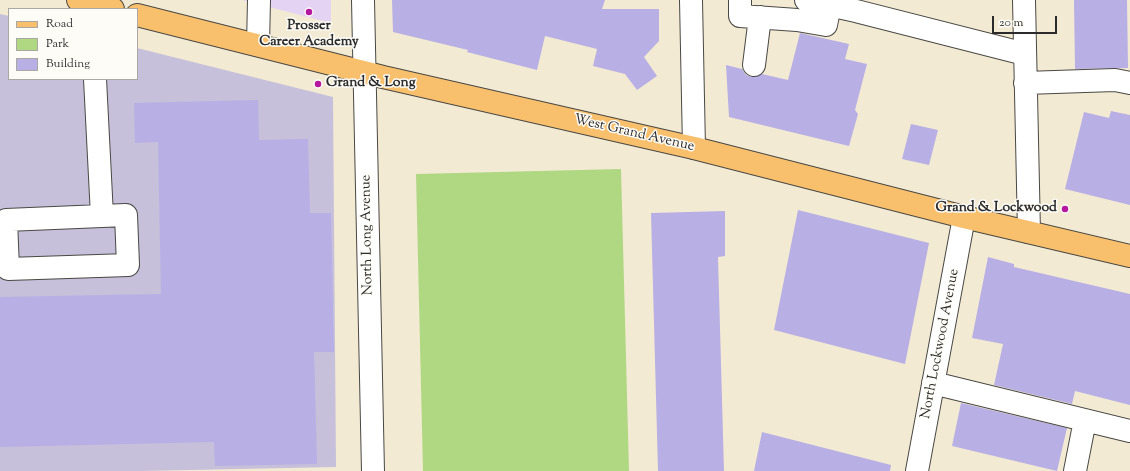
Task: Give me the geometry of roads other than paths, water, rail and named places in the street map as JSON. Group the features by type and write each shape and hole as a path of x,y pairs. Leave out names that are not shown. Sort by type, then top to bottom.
{"main road":[{"path":"78,0 107,8"},
{"name":"West Grand Avenue","path":"138,15 365,72 694,148 964,217 1130,256"}],"street":[{"path":"258,45 259,0"},
{"name":"North Long Avenue","path":"363,0 373,471"},
{"path":"691,0 694,148"},
{"path":"740,0 740,16 797,20 826,25 830,5"},
{"path":"806,0 830,5 856,5 1025,54"},
{"path":"1024,0 1028,232"},
{"path":"754,65 760,17"},
{"path":"95,80 102,216"},
{"path":"1025,83 1115,80 1130,83"},
{"path":"126,215 128,265 8,269 6,220 102,216 126,215"},
{"name":"North Lockwood Avenue","path":"917,471 964,217"},
{"path":"934,383 1130,431"},
{"path":"1075,471 1085,420"}],"place":[{"name":"Prosser Career Academy","path":"309,12"},
{"name":"Grand & Long","path":"318,84"},
{"name":"Grand & Lockwood","path":"1065,209"}]}
